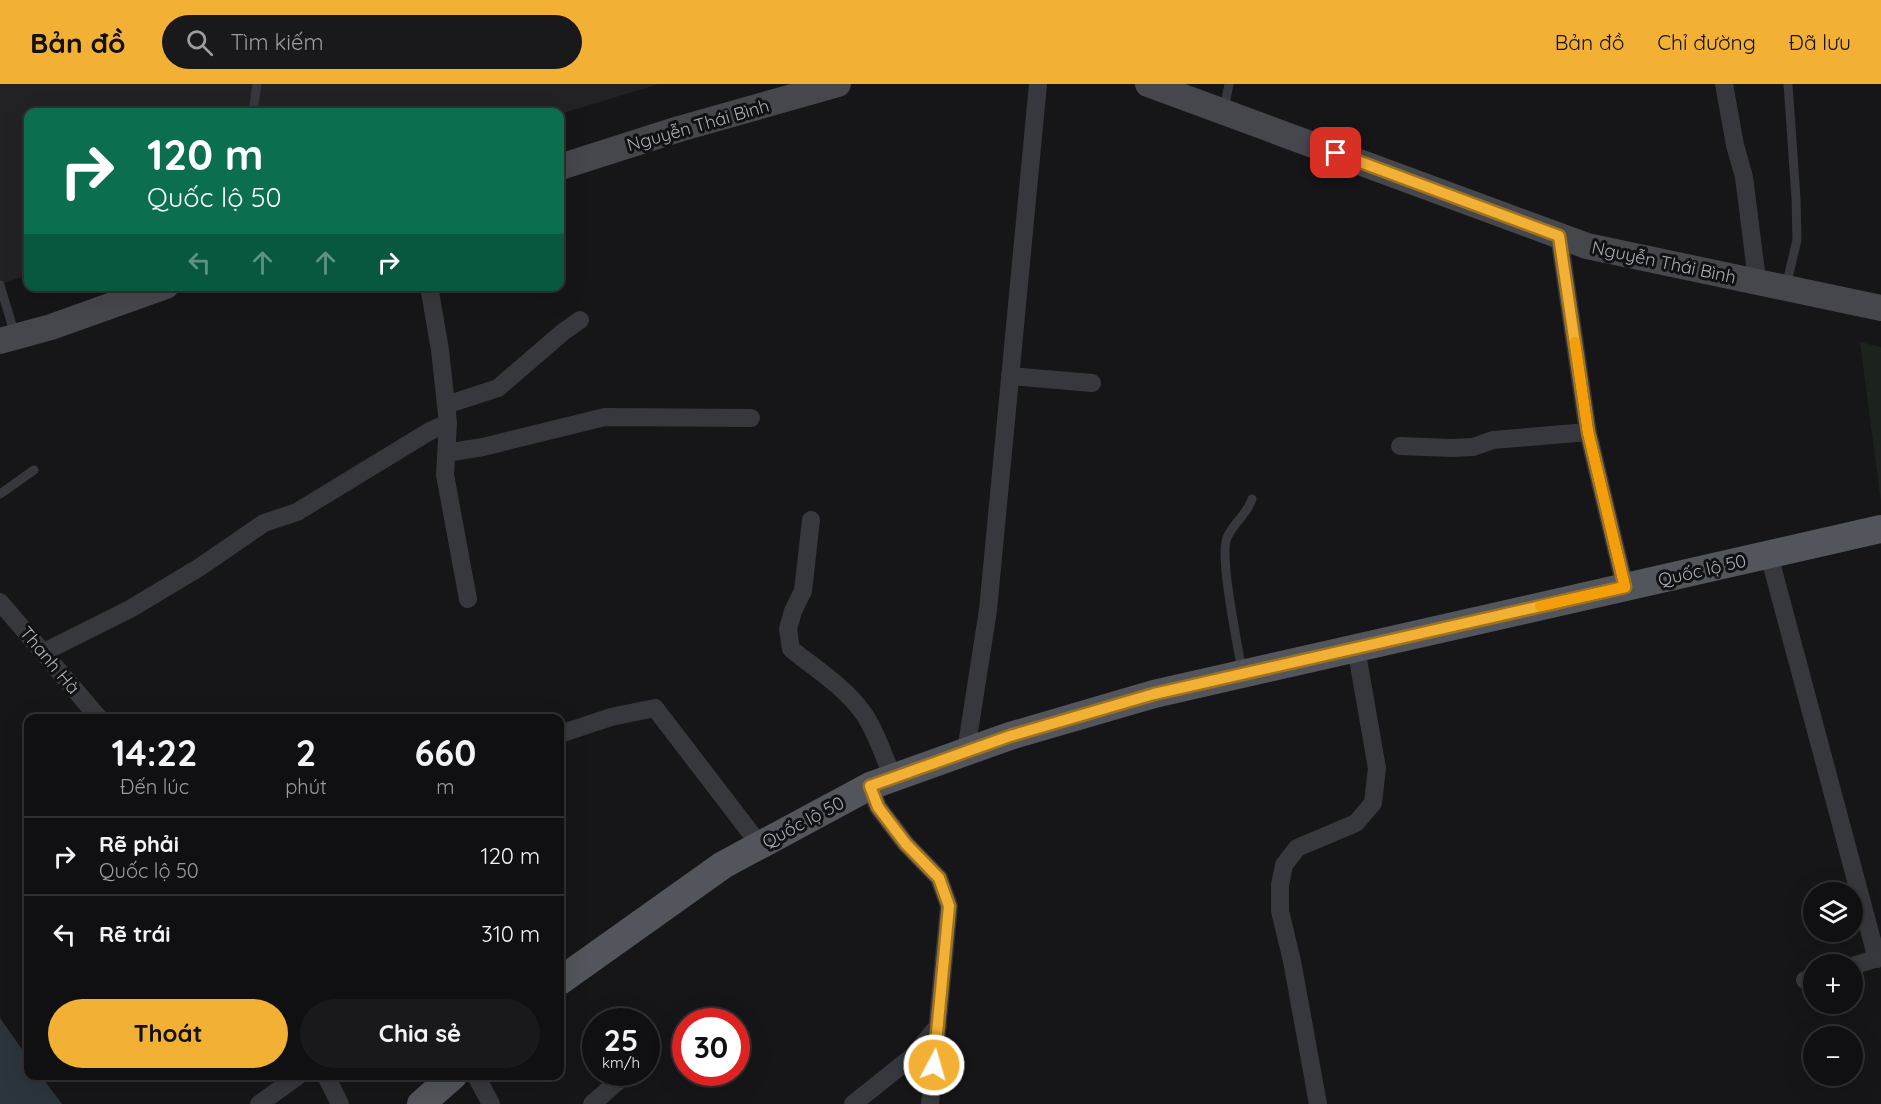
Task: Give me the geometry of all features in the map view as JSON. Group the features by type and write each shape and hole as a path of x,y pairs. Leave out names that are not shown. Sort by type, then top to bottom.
{"main road":[{"name":"Quốc lộ 50","path":"564,978 723,865 882,782 1010,736 1154,694 1881,530"},
{"path":"422,1104 449,1080"}],"street":[{"name":"Nguyễn Thái Bình","path":"564,166 678,129 838,84"},
{"path":"966,752 988,610 1038,84"},
{"name":"Nguyễn Thái Bình","path":"1148,84 1587,246 1881,308"},
{"path":"1724,84 1735,145 1744,177 1756,272 1753,281"},
{"path":"1559,236 1588,432 1625,587"},
{"path":"8,339 51,327 152,291"},
{"path":"430,291 440,350 447,414 445,475 468,599"},
{"path":"44,652 130,609 200,567 264,523 297,512 430,431 447,414 498,388 580,320"},
{"path":"1010,376 1092,383"},
{"path":"446,453 483,447 605,417 751,418"},
{"path":"1400,446 1473,447 1493,440 1588,432"},
{"path":"812,520 803,591 793,611 788,629 791,649 844,690 856,703 873,730 882,782 878,807 906,844 939,878 949,906 930,1104"},
{"path":"1769,555 1879,958 1863,963"},
{"name":"Thanh Hà","path":"0,602 96,714"},
{"path":"1318,1104 1292,961 1280,911 1280,885 1284,865 1297,848 1356,823 1373,803 1377,768 1356,648"},
{"path":"564,733 611,717 655,708 760,845"},
{"path":"853,1104 912,1056 938,1026"},
{"path":"259,1104 292,1080"},
{"path":"328,1080 340,1104"},
{"path":"478,1080 491,1104"},
{"path":"592,1104 612,1086"}],"lane":[{"path":"254,108 257,84"},
{"path":"1224,112 1229,84"},
{"path":"1786,288 1797,240 1788,84"},
{"path":"0,285 8,339"},
{"path":"0,494 34,470"},
{"path":"1242,674 1225,562 1226,540 1249,508 1252,499"}],"shaded area":[{"path":"0,84 659,84 564,113 564,108 24,108 24,276 0,284"},
{"path":"1860,342 1881,347 1881,502"},
{"path":"0,1018 24,1052 24,1080 44,1080 62,1104 0,1104"}],"slow traffic":[{"path":"1540,606 1625,587 1588,432 1575,342"}],"route":[{"path":"934,1065 949,906 939,878 906,844 878,807 870,786 1010,736 1154,694 1625,587 1588,432 1559,236 1336,153"}]}
